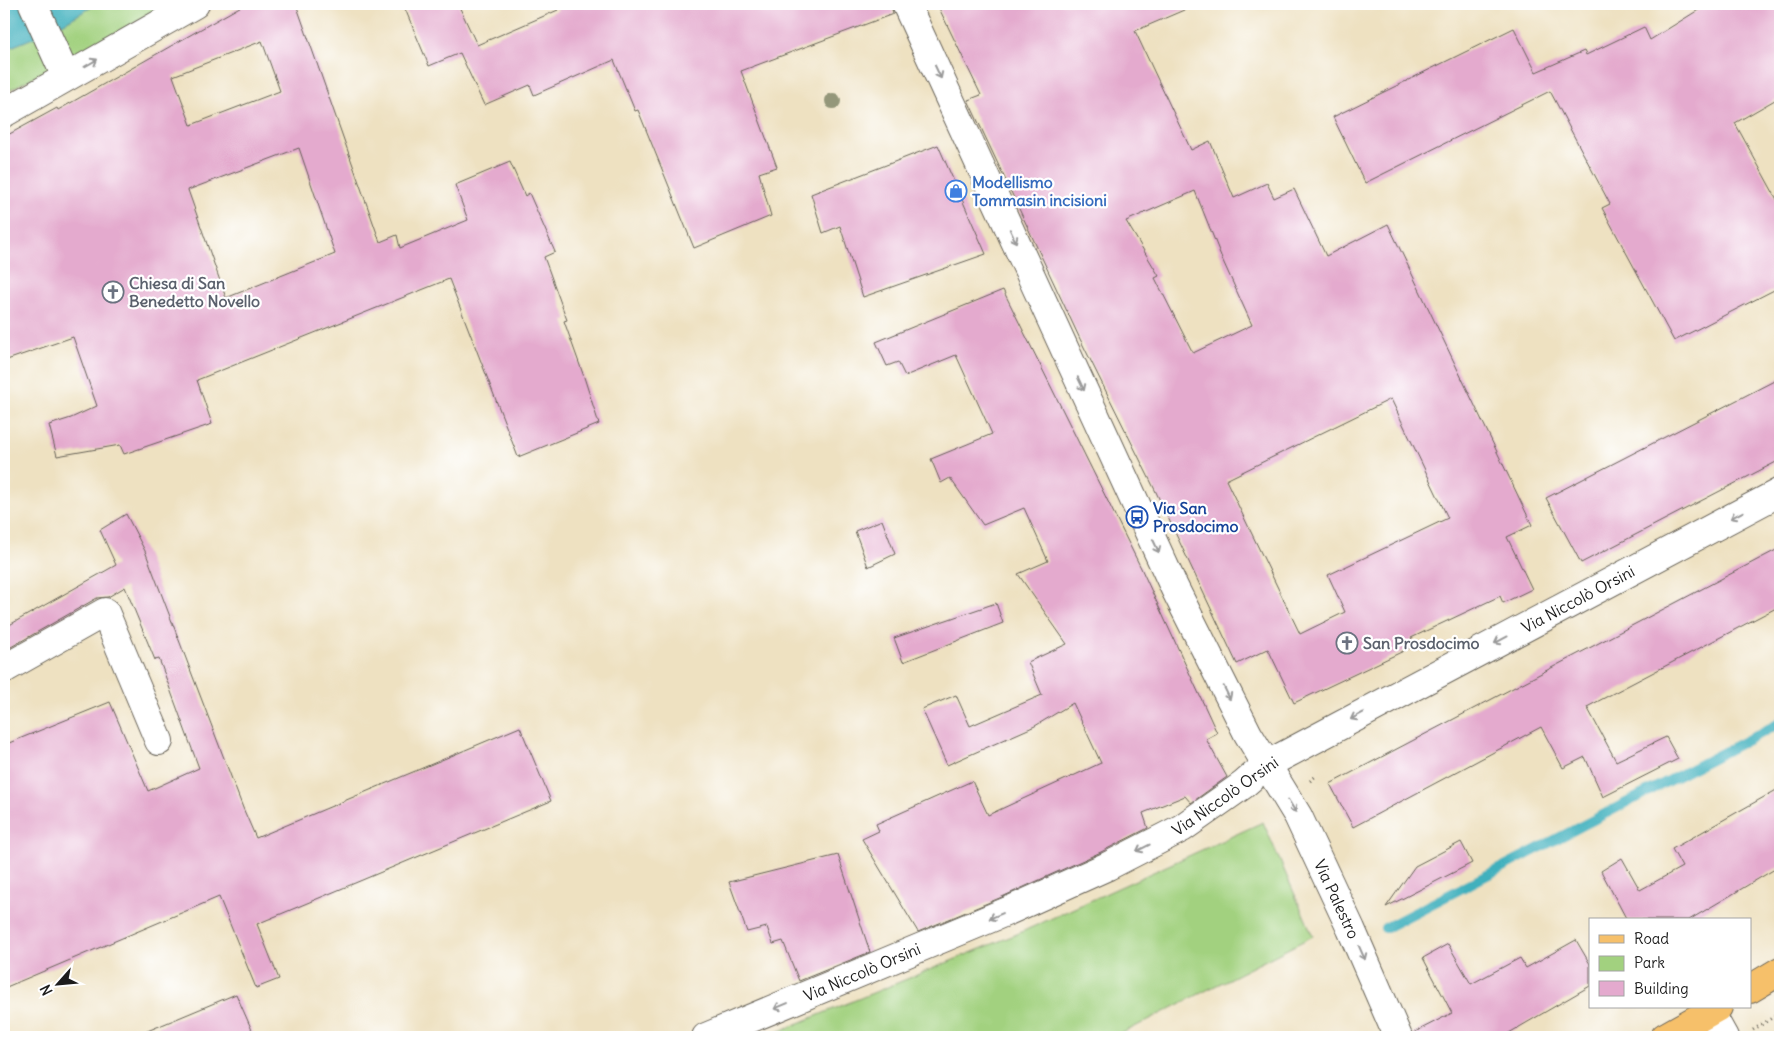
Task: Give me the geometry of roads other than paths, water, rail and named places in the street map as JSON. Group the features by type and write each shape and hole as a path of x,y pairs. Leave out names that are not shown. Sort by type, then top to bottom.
{"main road":[{"path":"1752,988 1780,971"},
{"path":"1665,1037 1714,1010"}],"street":[{"path":"33,4 61,67"},
{"path":"4,113 61,67 195,4"},
{"path":"906,4 1176,589 1248,734 1266,765"},
{"name":"Via Niccolò Orsini","path":"706,1037 1008,911 1108,866 1182,828 1244,785 1266,765 1780,492"},
{"path":"4,669 105,612 159,740"},
{"name":"Via Palestro","path":"1266,765 1298,816 1351,929 1398,1037"},
{"path":"1714,1010 1737,1035"}],"water":[{"path":"4,4 97,4 50,31 4,50"}],"waterway":[{"path":"1385,928 1780,723"}],"place":[{"name":"Modellismo Tommasin incisioni","path":"956,191"},
{"name":"Chiesa di San Benedetto Novello","path":"113,292"},
{"name":"Via San Prosdocimo","path":"1137,517"},
{"name":"San Prosdocimo","path":"1347,643"}]}
